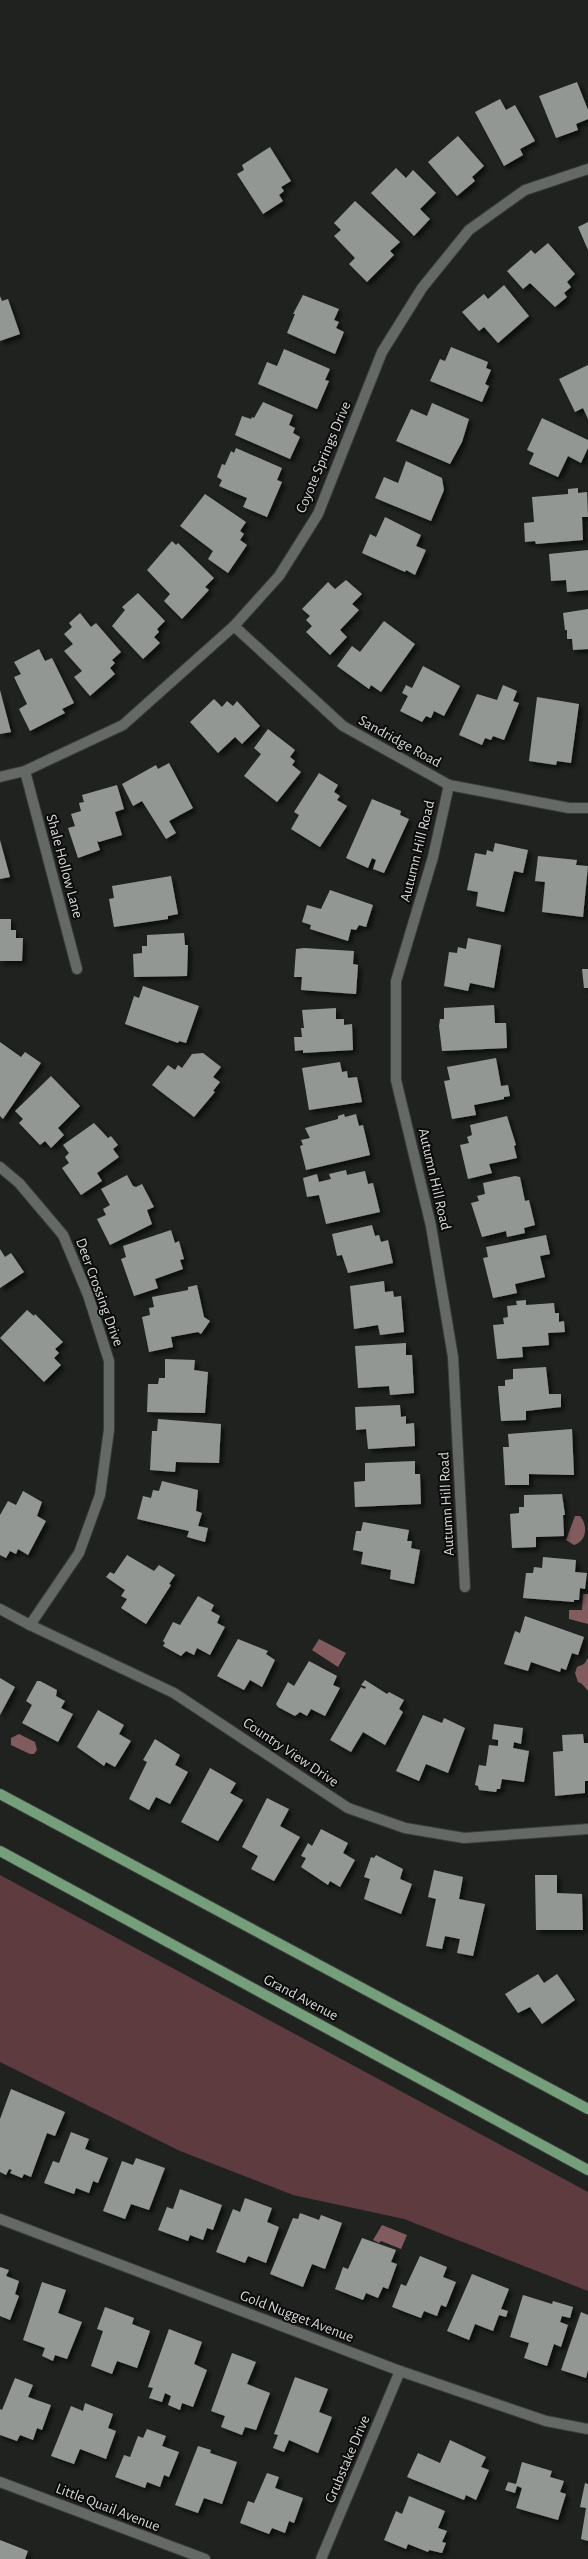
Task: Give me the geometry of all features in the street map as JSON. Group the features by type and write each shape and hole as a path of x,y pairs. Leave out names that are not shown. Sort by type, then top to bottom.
{"main road":[{"path":"0,1794 588,2109"},
{"name":"Grand Avenue","path":"0,1851 588,2170"}],"street":[{"name":"Coyote Springs Drive","path":"0,777 25,771 123,725 234,626 279,576 318,514 382,352 422,288 469,230 525,190 588,168"},
{"name":"Sandridge Road","path":"234,626 343,726 449,785 569,808 588,808"},
{"name":"Shale Hollow Lane","path":"25,771 77,969"},
{"name":"Autumn Hill Road","path":"449,785 433,857 396,981 396,1080 431,1226 454,1357 465,1587"},
{"name":"Deer Crossing Drive","path":"0,1167 19,1182 63,1235 88,1295 109,1361 109,1430 100,1495 79,1553 30,1625"},
{"name":"Country View Drive","path":"0,1609 30,1625 174,1693 348,1808 405,1828 464,1838 588,1829"},
{"name":"Gold Nugget Avenue","path":"0,2219 400,2371 546,2421 588,2429"},
{"name":"Grubstake Drive","path":"321,2559 400,2371"},
{"name":"Little Quail Avenue","path":"0,2482 204,2559"}],"shaded area":[{"path":"575,1516 580,1516 583,1520 585,1532 582,1540 574,1545 566,1540"},
{"path":"583,1594 588,1594 588,1624 569,1619 569,1610 582,1610"},
{"path":"319,1639 346,1653 338,1667 312,1650"},
{"path":"588,1658 588,1691 578,1682 575,1673 577,1667 584,1664"},
{"path":"19,1734 35,1742 37,1750 34,1754 30,1754 11,1745 11,1738"},
{"path":"0,1875 588,2192 588,2291 404,2219 293,2195 180,2151 0,2062"},
{"path":"382,2225 407,2235 401,2249 381,2241 379,2243 373,2240"}],"building":[{"path":"577,82 588,110 588,119 576,124 578,130 556,138 539,96"},
{"path":"500,99 506,110 515,105 535,141 520,149 523,155 504,166 475,112"},
{"path":"458,136 484,166 472,177 475,181 457,196 428,162"},
{"path":"270,147 291,181 281,187 284,191 279,195 283,201 263,214 237,174 244,170 242,165"},
{"path":"396,168 406,178 413,170 436,193 420,209 430,219 414,236 371,193"},
{"path":"355,201 400,242 390,251 394,255 367,282 349,264 355,258 334,236 341,230 334,223"},
{"path":"588,222 588,250 578,227"},
{"path":"548,243 575,274 567,282 571,287 564,293 567,297 555,307 530,283 523,289 507,271 531,250 535,254"},
{"path":"504,285 529,316 498,343 484,327 479,331 462,312 484,294 488,299"},
{"path":"303,295 339,309 334,320 339,322 336,328 344,332 335,354 287,333 295,314 293,314"},
{"path":"0,296 2,301 8,299 20,334 0,341"},
{"path":"451,347 488,362 486,368 491,370 485,384 489,386 482,402 430,381 440,359 445,361"},
{"path":"284,349 330,369 325,380 329,381 317,409 258,384 267,362 277,366"},
{"path":"588,365 588,419 583,408 575,412 559,379"},
{"path":"263,402 293,415 289,425 295,428 293,433 300,437 290,459 235,435 242,416 251,419 252,417 254,418"},
{"path":"432,403 469,419 462,442 450,464 396,441 411,409 427,416"},
{"path":"542,418 588,440 588,448 581,463 568,456 558,477 529,464 534,453 527,450"},
{"path":"236,448 282,468 277,480 282,482 267,517 243,507 247,498 219,486 222,480 217,477 222,464 225,465 231,451 234,453"},
{"path":"406,461 442,478 444,490 431,521 375,498 384,477 398,483"},
{"path":"578,488 578,493 587,492 588,517 582,517 583,540 536,544 535,541 525,542 524,523 534,522 532,497 568,494 568,489"},
{"path":"205,494 246,522 240,531 244,534 240,540 247,545 228,573 208,559 213,551 180,526"},
{"path":"385,517 421,535 416,546 426,550 415,575 362,553 370,534 376,537"},
{"path":"172,541 176,545 178,543 214,578 205,587 209,590 182,619 164,601 170,594 147,570"},
{"path":"588,550 588,590 567,592 566,580 551,581 549,554"},
{"path":"346,580 362,594 352,604 359,610 340,630 347,637 330,655 306,632 312,626 306,620 310,616 302,609 328,582 335,589"},
{"path":"138,593 165,621 157,629 159,632 154,637 160,643 143,659 112,626 125,610 122,607"},
{"path":"588,609 588,649 573,650 572,639 567,639 567,630 565,630 563,613"},
{"path":"80,613 91,627 96,623 121,652 112,660 115,663 110,668 115,674 90,696 74,677 82,671 64,651 73,644 64,634 72,627 69,623"},
{"path":"384,621 415,644 381,692 371,685 369,689 337,666 352,646 360,652"},
{"path":"39,649 45,661 52,658 74,703 62,709 65,713 30,731 19,709 27,704 14,677 21,674 14,662"},
{"path":"423,666 460,686 444,716 434,711 431,718 426,716 422,722 400,711 408,696 402,693 406,685 412,688"},
{"path":"503,685 517,691 513,701 519,703 504,740 493,736 491,740 485,738 482,745 459,735 477,694 497,700"},
{"path":"0,690 11,732 0,734"},
{"path":"537,697 579,704 571,763 557,761 556,765 529,761"},
{"path":"214,699 222,707 227,701 233,706 237,701 260,726 242,744 235,737 218,753 190,722"},
{"path":"268,729 295,750 290,757 295,761 292,765 301,772 277,802 244,776 261,754 254,748"},
{"path":"169,763 193,808 169,821 176,833 166,839 142,801 133,806 122,784 156,765 158,769"},
{"path":"319,773 338,785 334,792 340,796 337,800 347,806 320,847 291,829 299,815 294,812"},
{"path":"117,785 124,809 115,812 122,835 99,842 97,841 100,850 78,858 68,828 75,826 71,814 81,811 79,803 84,802 82,795"},
{"path":"372,799 401,811 400,815 409,819 384,873 373,869 376,860 372,858 368,868 346,858"},
{"path":"0,840 10,877 0,879"},
{"path":"495,843 528,850 523,873 514,871 504,912 476,906 478,892 467,890 475,853 486,855 487,850 493,852"},
{"path":"538,856 577,860 576,865 588,866 583,917 542,912 545,882 535,881"},
{"path":"171,876 178,914 168,916 168,919 114,927 109,899 114,898 112,886"},
{"path":"330,890 373,905 366,927 359,925 356,930 351,929 348,941 310,929 311,925 302,922 307,905 321,909"},
{"path":"0,919 11,919 11,930 16,930 16,938 23,938 22,961 0,961"},
{"path":"184,933 185,945 188,945 187,976 134,977 133,954 142,953 142,946 147,946 147,935"},
{"path":"468,938 501,945 494,988 470,983 468,991 444,986 449,952 457,953 458,947 466,949"},
{"path":"304,948 354,951 353,964 358,965 356,994 301,990 302,977 294,977 296,949"},
{"path":"582,969 588,969 588,988 584,988"},
{"path":"143,986 199,1006 186,1043 179,1041 178,1043 125,1024 134,996 139,998"},
{"path":"494,1005 495,1023 506,1023 507,1048 442,1051 439,1026 440,1019 444,1019 444,1008"},
{"path":"336,1008 336,1019 344,1019 344,1025 352,1024 353,1050 303,1053 303,1050 295,1051 294,1037 302,1037 301,1028 304,1028 302,1010"},
{"path":"0,1042 21,1057 25,1052 41,1063 3,1119 0,1116"},
{"path":"203,1053 221,1067 213,1077 220,1082 213,1091 215,1092 194,1117 152,1085 168,1065 175,1070 178,1065 182,1068 192,1054"},
{"path":"496,1058 501,1086 508,1085 510,1096 504,1097 504,1099 474,1105 476,1115 452,1119 444,1081 450,1080 447,1067"},
{"path":"340,1062 342,1072 347,1071 348,1078 357,1077 362,1102 309,1110 302,1068"},
{"path":"51,1076 80,1106 58,1128 64,1135 51,1148 45,1141 40,1145 19,1123 23,1119 15,1111"},
{"path":"344,1114 345,1117 356,1114 359,1126 363,1125 370,1155 306,1170 300,1146 303,1145 301,1140 310,1138 305,1128 338,1119 338,1116"},
{"path":"507,1116 516,1145 514,1146 517,1158 489,1164 492,1173 468,1179 460,1145 469,1143 467,1137 472,1135 470,1125"},
{"path":"94,1123 108,1138 111,1136 118,1145 113,1149 119,1157 97,1173 102,1181 81,1195 62,1168 69,1163 65,1157 69,1153 63,1145"},
{"path":"346,1170 347,1175 365,1171 368,1184 373,1183 380,1212 326,1224 319,1195 307,1197 303,1178 317,1174 319,1182 331,1179 329,1174"},
{"path":"127,1175 133,1186 136,1187 142,1184 154,1207 147,1210 152,1224 110,1245 97,1219 106,1215 103,1209 110,1205 101,1189"},
{"path":"515,1176 520,1177 525,1201 529,1200 535,1225 524,1228 525,1233 507,1237 506,1231 482,1237 471,1203 479,1201 477,1196 485,1194 483,1183"},
{"path":"372,1225 375,1236 379,1235 381,1242 388,1240 393,1263 348,1273 342,1255 337,1256 332,1234"},
{"path":"171,1230 175,1243 179,1241 184,1259 180,1260 183,1269 155,1279 158,1288 134,1296 121,1259 126,1257 123,1246"},
{"path":"546,1235 550,1254 540,1256 545,1277 515,1284 517,1293 493,1298 483,1258 488,1257 486,1247"},
{"path":"0,1249 5,1257 11,1253 24,1272 0,1288"},
{"path":"384,1281 385,1292 393,1291 394,1297 401,1296 404,1332 380,1335 378,1325 354,1329 350,1286"},
{"path":"197,1285 204,1317 210,1321 201,1334 198,1332 171,1337 173,1347 149,1352 142,1317 150,1315 149,1308 154,1307 152,1297 188,1290 188,1287"},
{"path":"526,1300 526,1305 554,1303 555,1313 559,1313 559,1322 564,1321 565,1332 548,1333 549,1345 522,1347 523,1357 497,1359 493,1325 504,1324 503,1318 508,1317 507,1306 517,1305 516,1301"},
{"path":"27,1310 34,1316 35,1314 63,1342 55,1349 59,1353 54,1358 61,1365 44,1382 0,1338"},
{"path":"406,1343 406,1355 412,1355 414,1393 390,1395 389,1386 358,1388 355,1346"},
{"path":"165,1359 195,1360 194,1370 208,1372 205,1413 147,1412 148,1384 158,1384 159,1378 165,1378"},
{"path":"546,1367 549,1394 561,1394 561,1407 526,1411 526,1420 501,1421 498,1386 505,1386 505,1380 513,1379 513,1369"},
{"path":"400,1405 401,1417 406,1416 406,1424 414,1423 415,1446 368,1449 366,1429 356,1430 355,1407"},
{"path":"158,1419 221,1424 219,1463 176,1462 175,1472 150,1470 152,1431 157,1431"},
{"path":"572,1429 574,1475 529,1474 529,1485 505,1485 503,1447 509,1447 508,1434"},
{"path":"415,1461 415,1474 420,1474 421,1504 355,1507 354,1482 365,1481 365,1463"},
{"path":"162,1481 198,1490 196,1511 202,1513 198,1526 208,1528 205,1542 187,1537 189,1531 137,1519 143,1496 151,1498 153,1490 159,1491"},
{"path":"23,1491 42,1502 37,1516 46,1521 28,1555 18,1549 16,1554 10,1551 6,1558 0,1555 0,1515 8,1501 16,1505"},
{"path":"562,1494 565,1515 563,1515 564,1536 536,1537 536,1547 512,1548 510,1514 519,1513 519,1507 524,1507 524,1495"},
{"path":"363,1522 409,1530 407,1541 412,1541 411,1548 420,1550 414,1584 390,1579 391,1570 361,1564 363,1552 353,1550 356,1531 361,1531"},
{"path":"127,1555 154,1571 159,1565 175,1575 169,1584 171,1585 146,1624 121,1608 127,1599 121,1596 125,1590 106,1577 110,1572 114,1574"},
{"path":"543,1557 576,1560 575,1572 587,1573 585,1589 580,1588 579,1600 574,1600 574,1602 523,1598 526,1573 533,1573 534,1567 542,1568"},
{"path":"198,1596 214,1605 211,1611 220,1616 217,1623 225,1627 210,1655 197,1648 194,1655 186,1651 181,1656 163,1646 165,1643 163,1641 173,1622 180,1625"},
{"path":"525,1616 584,1637 578,1655 572,1653 566,1670 561,1668 560,1672 531,1662 528,1671 504,1664 515,1631 520,1633"},
{"path":"238,1639 268,1651 266,1654 275,1660 262,1687 250,1680 244,1690 217,1676"},
{"path":"309,1661 337,1676 333,1685 340,1688 325,1716 311,1709 307,1716 300,1712 295,1716 278,1707 276,1704 288,1682 294,1686"},
{"path":"0,1678 15,1687 0,1715"},
{"path":"365,1680 387,1694 389,1692 404,1700 399,1709 403,1712 385,1745 363,1732 351,1752 330,1740 361,1687 365,1689 366,1687 361,1685"},
{"path":"37,1681 40,1681 57,1690 56,1696 65,1701 61,1708 73,1714 58,1742 22,1723 32,1705 26,1701"},
{"path":"98,1710 124,1725 119,1734 131,1741 115,1767 106,1762 104,1766 77,1747"},
{"path":"423,1715 442,1723 444,1718 465,1728 448,1773 426,1764 419,1781 396,1771"},
{"path":"494,1724 523,1728 521,1744 514,1742 513,1748 529,1751 524,1782 502,1779 500,1789 497,1789 496,1792 479,1790 478,1786 475,1785 479,1765 486,1766 489,1745 498,1746 498,1740 492,1739"},
{"path":"583,1734 584,1743 588,1743 588,1781 585,1781 585,1793 555,1796 553,1752 563,1751 562,1735"},
{"path":"155,1739 180,1755 175,1765 188,1772 170,1804 156,1797 149,1810 129,1799 147,1762 143,1760"},
{"path":"210,1768 236,1783 230,1793 243,1800 218,1841 181,1822"},
{"path":"267,1798 289,1809 280,1826 300,1837 274,1881 251,1869 258,1856 242,1847"},
{"path":"321,1829 348,1843 343,1853 355,1860 340,1887 330,1881 328,1885 301,1867 306,1858 301,1856 308,1843 312,1846"},
{"path":"376,1855 403,1869 400,1879 412,1884 401,1914 364,1899 370,1879 364,1877 371,1857 374,1858"},
{"path":"434,1870 463,1877 459,1899 485,1904 473,1956 457,1953 460,1939 445,1936 442,1949 426,1946 436,1899 428,1897"},
{"path":"535,1875 557,1875 557,1893 582,1894 583,1930 536,1930"},
{"path":"538,1974 544,1983 557,1974 575,2000 542,2024 530,2007 518,2013 505,1994"},
{"path":"11,2089 65,2112 55,2136 47,2133 31,2177 24,2174 22,2178 10,2173 12,2170 9,2169 6,2175 0,2172 0,2119"},
{"path":"71,2132 89,2139 85,2149 108,2158 98,2183 93,2181 89,2193 76,2188 74,2194 44,2183 53,2161 59,2163"},
{"path":"136,2158 165,2168 149,2210 131,2204 125,2219 103,2211 122,2161 133,2165"},
{"path":"180,2189 222,2205 213,2230 207,2228 203,2240 190,2235 188,2241 158,2230 167,2207 173,2209"},
{"path":"245,2198 272,2208 267,2222 279,2227 266,2263 248,2256 245,2263 216,2252 233,2209 240,2212"},
{"path":"300,2213 319,2220 321,2215 342,2223 325,2269 312,2264 303,2287 270,2274 293,2218 298,2219"},
{"path":"362,2238 396,2250 391,2262 397,2264 388,2289 383,2287 378,2298 366,2293 363,2300 335,2289 343,2267 348,2269"},
{"path":"420,2256 447,2267 443,2277 456,2282 446,2307 441,2305 437,2316 424,2311 421,2318 392,2307 401,2284 406,2286"},
{"path":"0,2267 9,2270 6,2276 19,2281 15,2294 19,2296 10,2320 0,2316"},
{"path":"472,2274 509,2289 501,2309 508,2311 506,2317 499,2315 493,2331 475,2324 469,2340 447,2331"},
{"path":"42,2282 66,2290 58,2313 82,2322 67,2359 55,2355 53,2361 42,2356 45,2348 23,2340"},
{"path":"523,2295 552,2304 553,2301 573,2307 570,2318 562,2316 560,2322 568,2325 561,2347 554,2344 547,2366 524,2358 529,2343 510,2337"},
{"path":"105,2307 134,2318 132,2324 150,2331 137,2368 117,2361 112,2374 91,2366 103,2331 97,2329"},
{"path":"581,2312 588,2315 588,2370 586,2378 561,2370"},
{"path":"169,2329 202,2342 194,2364 207,2370 193,2407 182,2403 180,2410 168,2405 171,2396 165,2393 162,2402 149,2398 153,2388 148,2387"},
{"path":"232,2353 256,2362 247,2384 270,2393 256,2430 245,2427 242,2435 221,2427 225,2416 211,2411"},
{"path":"295,2377 328,2389 319,2412 332,2417 318,2453 289,2440 284,2452 273,2448 278,2435 274,2434"},
{"path":"15,2378 33,2385 28,2397 51,2405 42,2430 37,2428 33,2440 20,2435 17,2441 0,2435 0,2409 2,2410"},
{"path":"85,2403 113,2414 108,2428 116,2431 106,2459 80,2449 74,2464 51,2456 71,2406 83,2411"},
{"path":"147,2429 166,2436 162,2446 179,2452 169,2477 164,2475 160,2487 147,2482 145,2488 115,2477 124,2455 130,2457 138,2436 143,2438"},
{"path":"450,2440 486,2457 481,2467 489,2470 476,2500 466,2495 464,2500 407,2477 418,2453 440,2463"},
{"path":"198,2446 211,2450 210,2453 237,2462 222,2504 204,2498 198,2513 175,2505"},
{"path":"522,2462 552,2471 550,2477 564,2481 560,2492 566,2494 558,2520 516,2508 522,2488 517,2486 515,2493 505,2490 508,2482 516,2484"},
{"path":"267,2473 279,2477 275,2488 303,2498 294,2523 289,2521 285,2533 272,2528 269,2534 240,2523 248,2501 254,2503"},
{"path":"585,2483 588,2484 588,2541 581,2539 586,2508 580,2507"},
{"path":"409,2496 445,2511 438,2528 447,2531 442,2542 446,2543 442,2553 429,2550 428,2552 408,2544 406,2549 384,2540 396,2511 402,2514"},
{"path":"0,2540 28,2551 25,2559 0,2559"}]}
